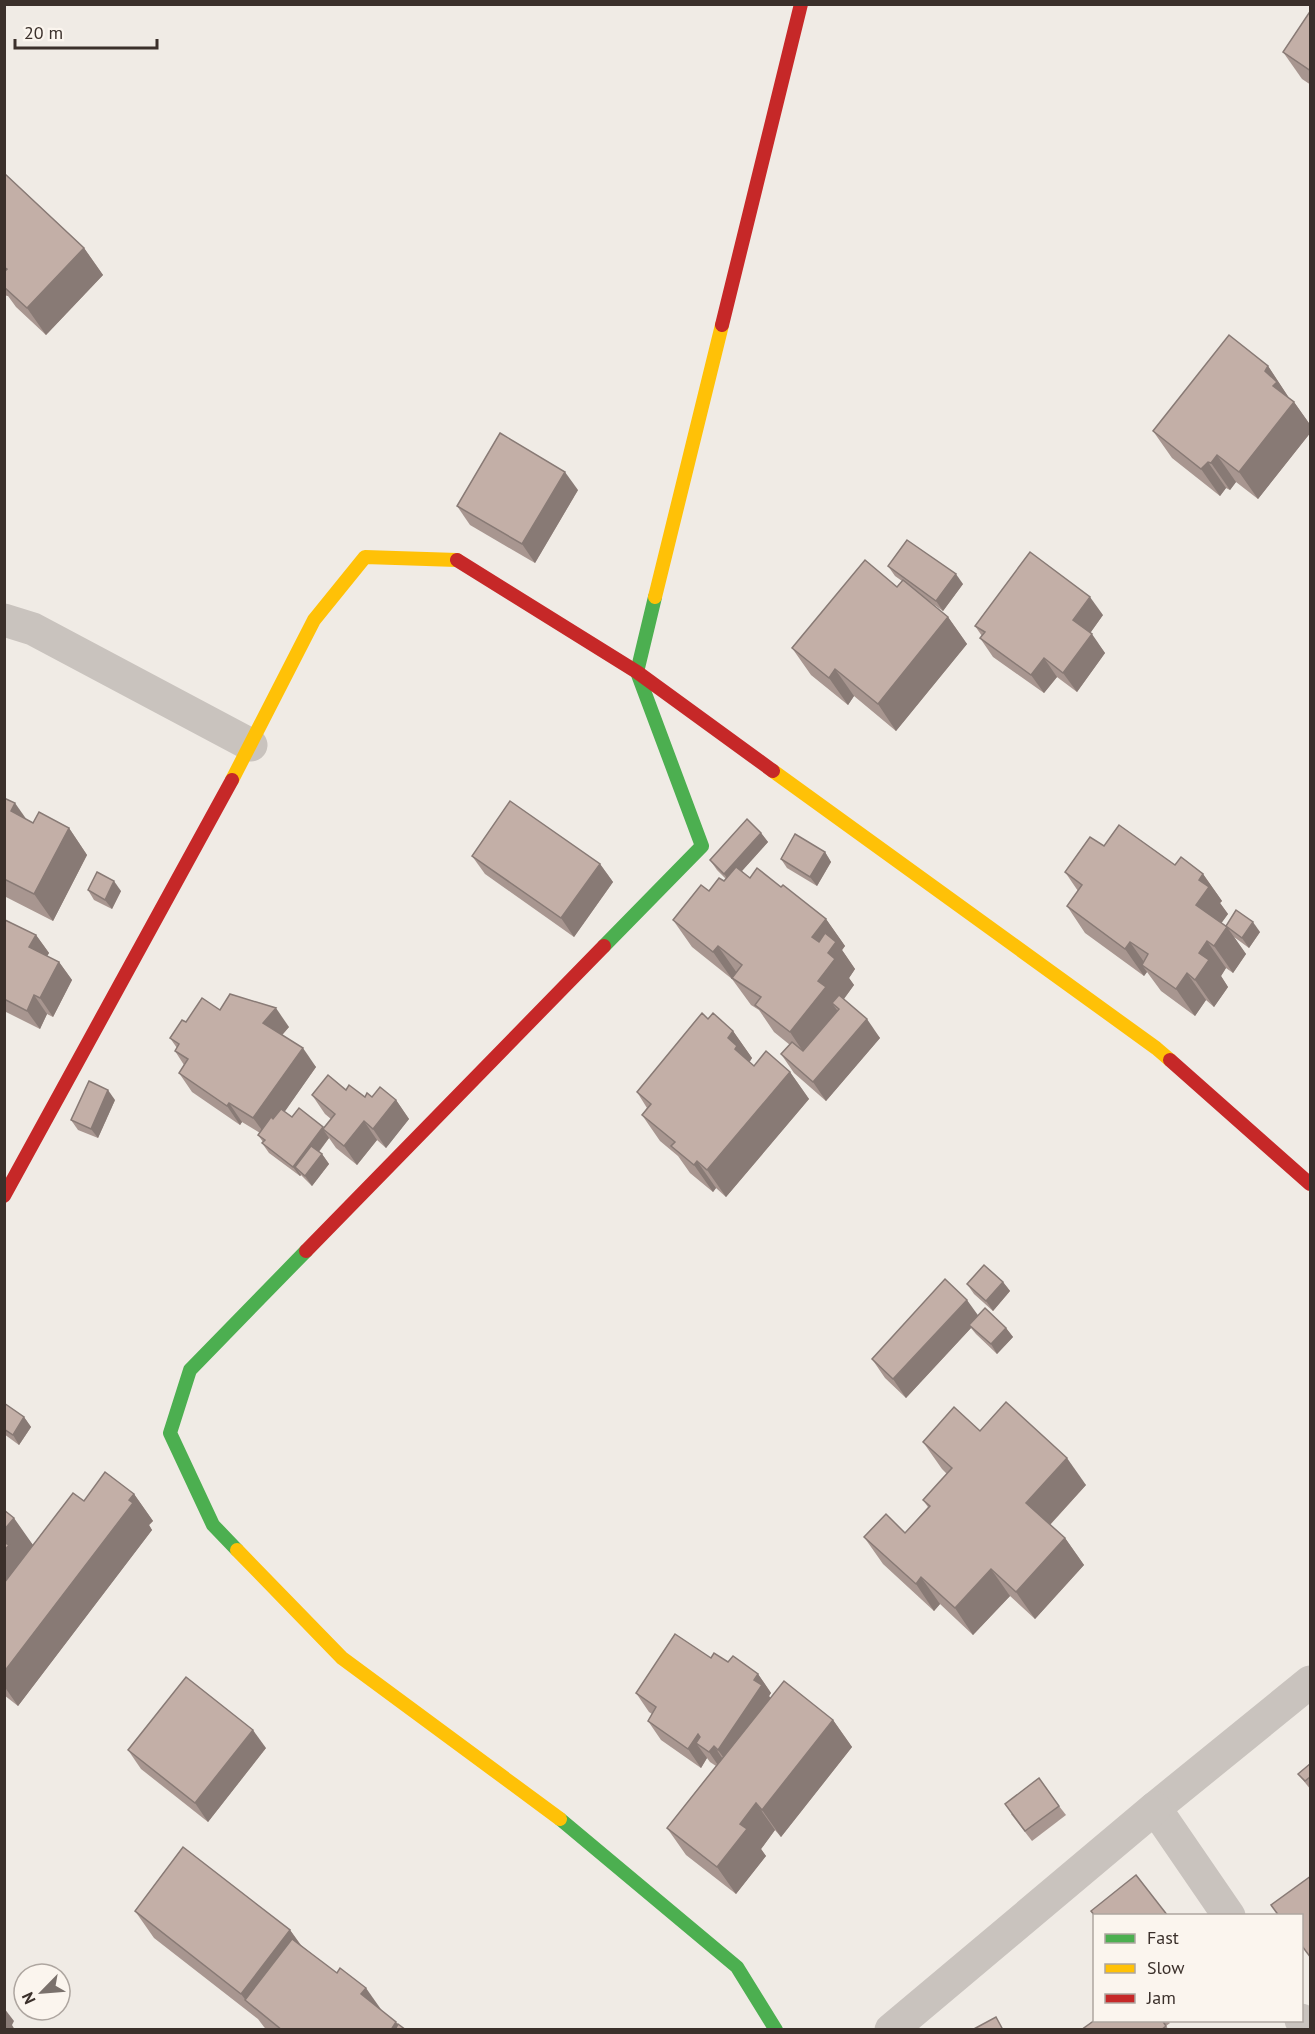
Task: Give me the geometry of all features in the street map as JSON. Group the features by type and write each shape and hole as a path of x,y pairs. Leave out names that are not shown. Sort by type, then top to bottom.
{"street":[{"path":"776,2030 737,1967 549,1809 342,1658 213,1525 170,1432 190,1370 702,846 637,672 801,4"},
{"path":"4,1196 251,745 314,620 365,557 459,560 637,672 1156,1048 1311,1184"},
{"path":"4,620 33,629 251,745"},
{"path":"891,2030 1155,1808 1311,1682"},
{"path":"1155,1808 1228,1914"}],"building":[{"path":"1311,10 1311,71 1283,52"},
{"path":"4,173 84,248 27,308 4,287 4,272 7,269 4,267"},
{"path":"1229,335 1268,366 1265,371 1277,382 1273,386 1294,402 1239,472 1217,455 1211,463 1208,462 1201,469 1153,431"},
{"path":"500,433 565,472 522,544 457,506"},
{"path":"907,540 956,574 936,601 888,566"},
{"path":"1030,552 1090,597 1073,620 1092,634 1063,673 1044,658 1031,675 980,638 985,632 975,626"},
{"path":"865,560 897,587 903,580 948,617 878,704 835,669 829,678 792,648"},
{"path":"4,798 15,803 11,811 33,823 39,812 69,828 34,894 4,879"},
{"path":"510,801 600,864 561,918 472,856"},
{"path":"747,819 761,833 724,874 710,860"},
{"path":"1119,825 1175,865 1181,857 1203,874 1199,880 1209,887 1196,905 1227,927 1214,946 1207,941 1199,953 1209,960 1195,980 1187,973 1176,989 1142,965 1148,954 1130,942 1125,949 1067,906 1082,885 1065,872 1090,837 1104,846"},
{"path":"795,834 825,852 810,877 781,859"},
{"path":"736,867 750,878 757,868 781,887 783,885 826,919 812,937 819,942 825,933 836,942 828,953 835,959 818,981 826,987 790,1032 755,1005 761,997 732,978 742,965 718,946 713,952 673,920 701,885 709,891 719,878 724,881"},
{"path":"97,872 114,881 105,900 88,890"},
{"path":"1236,910 1253,922 1242,938 1226,926"},
{"path":"5,920 36,935 29,947 59,962 40,998 34,995 27,1011 4,999"},
{"path":"230,994 276,1008 263,1023 303,1048 253,1118 229,1103 227,1106 179,1073 188,1059 175,1051 179,1044 170,1038 182,1020 186,1022 202,998 220,1010"},
{"path":"839,995 867,1019 813,1082 781,1054 792,1042 803,1051 839,1009 832,1003"},
{"path":"702,1013 708,1019 713,1013 733,1031 728,1038 737,1046 735,1049 754,1066 766,1051 790,1072 707,1170 697,1161 694,1165 671,1146 675,1142 642,1115 651,1104 637,1092"},
{"path":"328,1075 346,1090 349,1085 365,1097 367,1093 372,1097 380,1087 396,1100 373,1129 364,1121 344,1146 323,1129 335,1114 312,1095"},
{"path":"89,1081 108,1090 91,1129 71,1120"},
{"path":"299,1108 323,1127 293,1167 262,1143 265,1140 258,1135 271,1117 273,1119 281,1109 292,1117"},
{"path":"311,1146 322,1154 305,1176 295,1167"},
{"path":"984,1265 1003,1282 986,1301 967,1284"},
{"path":"945,1279 967,1300 893,1379 872,1359"},
{"path":"985,1308 1006,1328 991,1344 969,1325"},
{"path":"1006,1402 1067,1458 1026,1503 1065,1538 1016,1592 991,1569 955,1608 921,1577 916,1584 864,1537 886,1514 905,1533 930,1506 923,1500 952,1468 923,1442 954,1407 980,1431"},
{"path":"4,1403 24,1417 13,1435 4,1429"},
{"path":"105,1472 134,1494 129,1500 133,1503 4,1672 4,1583 73,1493 84,1501"},
{"path":"4,1510 14,1518 4,1530"},
{"path":"675,1634 711,1658 714,1653 728,1662 733,1656 758,1674 754,1680 762,1685 718,1750 714,1746 709,1752 696,1743 700,1737 698,1734 688,1749 648,1721 656,1707 636,1693"},
{"path":"186,1677 253,1730 195,1803 128,1750"},
{"path":"784,1681 833,1720 762,1810 756,1803 740,1824 747,1829 717,1867 667,1828"},
{"path":"1311,1763 1311,1778 1305,1781 1298,1774"},
{"path":"1039,1778 1059,1806 1025,1831 1005,1804"},
{"path":"183,1847 290,1930 241,1994 135,1911"},
{"path":"1136,1875 1166,1914 1093,1914 1091,1911"},
{"path":"1311,1876 1311,1958 1303,1947 1303,1914 1278,1914 1271,1905"},
{"path":"292,1939 337,1973 340,1968 366,1988 361,1994 396,2022 391,2030 282,2030 245,2000"},
{"path":"996,2017 1003,2030 972,2030"},
{"path":"1093,2021 1163,2022 1166,2026 1161,2030 1081,2030"},
{"path":"398,2024 406,2030 395,2030"}],"traffic: fast":[{"path":"604,946 702,846 637,672 655,597"},
{"path":"237,1550 213,1525 170,1433 190,1370 306,1251"},
{"path":"560,1819 737,1967 776,2030"}],"traffic: slow":[{"path":"655,597 722,325"},
{"path":"232,780 314,620 365,557 457,560"},
{"path":"773,771 1170,1060"},
{"path":"237,1550 342,1658 560,1819"}],"traffic: jam":[{"path":"722,325 801,4"},
{"path":"457,560 637,672 773,771"},
{"path":"4,1196 232,780"},
{"path":"306,1251 604,946"},
{"path":"1170,1060 1310,1184"}]}
